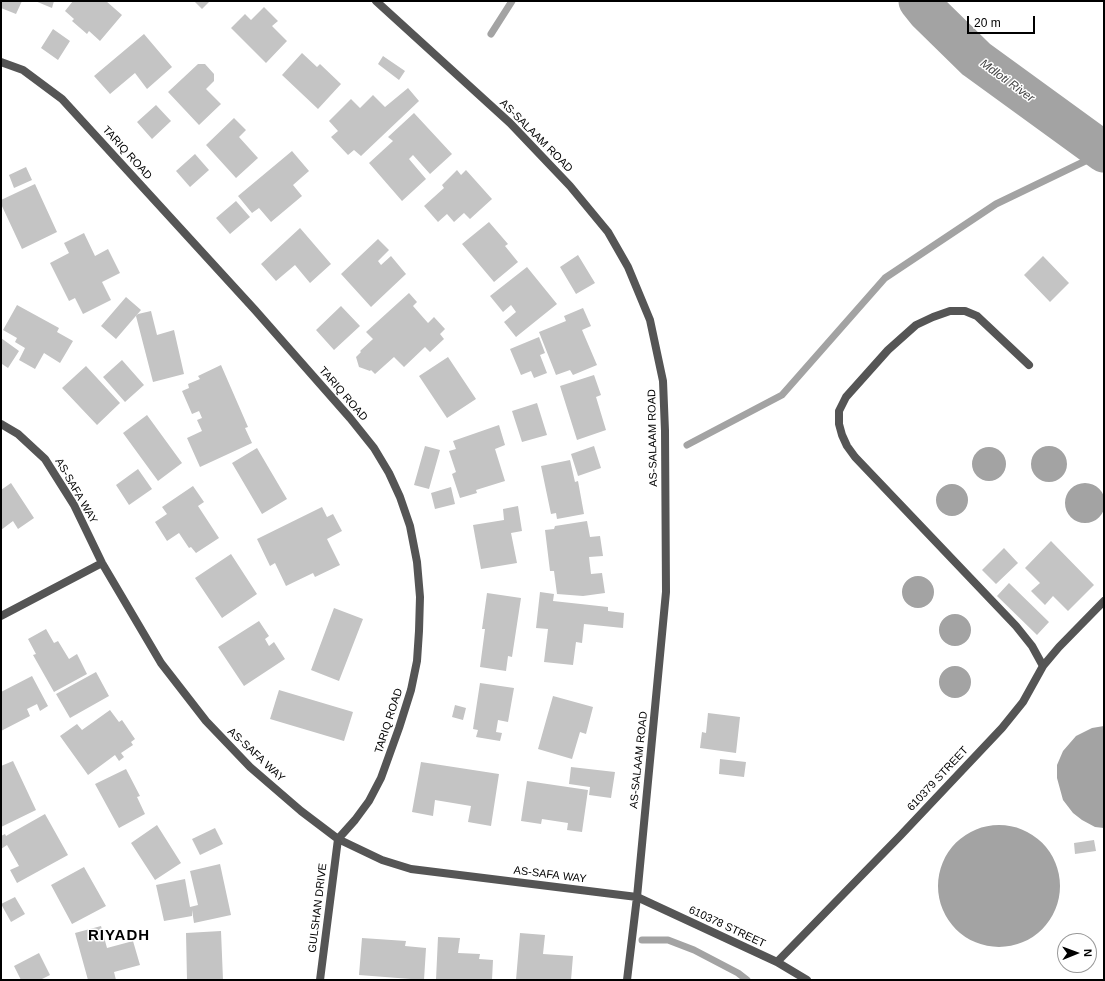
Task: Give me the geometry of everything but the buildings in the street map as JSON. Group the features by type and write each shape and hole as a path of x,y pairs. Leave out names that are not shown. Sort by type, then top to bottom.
{"street":[{"name":"AS-SALAAM ROAD","path":"376,1 510,123 570,186 608,232 628,267 650,320 663,381 665,431 666,592 627,980"},
{"name":"TARIQ ROAD","path":"1,62 23,70 62,99 350,418 374,448 389,473 400,497 411,533 417,562 420,596 419,631 415,668 411,690 381,778 369,801 338,839"},
{"path":"1029,365 977,316 965,311 950,311 933,316 916,325 888,350 846,397 839,411 839,424 847,446 855,457 1016,626 1032,646 1043,666"},
{"name":"AS-SAFA WAY","path":"1,424 18,434 45,459 74,505 102,563 161,663 206,721 250,766 301,811 338,839 382,860 412,869 636,897"},
{"path":"1,616 102,563"},
{"name":"610379 STREET","path":"777,962 900,836 1002,728 1023,702 1043,666 1059,647 1104,601"},
{"name":"GULSHAN DRIVE","path":"320,980 338,839"},
{"name":"610378 STREET","path":"636,897 777,962 806,980"}],"shaded area":[{"path":"1053,446 1062,451 1066,457 1066,471 1062,477 1053,482 1045,482 1036,477 1032,471 1031,460 1036,451 1042,447"},
{"path":"989,447 1001,452 1006,464 1001,476 989,481 977,476 972,464 977,452"},
{"path":"1085,483 1096,486 1102,492 1105,503 1102,514 1096,520 1085,523 1074,520 1068,514 1065,503 1068,492 1074,486"},
{"path":"949,484 955,484 964,488 968,500 964,512 955,516 949,516 940,512 936,503 936,497 940,488"},
{"path":"915,576 921,576 930,580 934,592 930,604 921,608 915,608 906,604 902,595 902,589 906,580"},
{"path":"952,614 958,614 967,618 971,630 967,642 958,646 952,646 943,642 939,633 939,627 943,618"},
{"path":"952,666 958,666 967,670 971,682 967,694 958,698 952,698 943,694 939,685 939,679 943,670"},
{"path":"1104,726 1104,828 1095,827 1082,820 1073,813 1063,800 1057,778 1057,765 1063,751 1076,736 1092,728"},
{"path":"999,825 1023,829 1042,843 1056,862 1060,886 1056,910 1042,929 1023,943 999,947 975,943 956,929 942,910 938,886 942,862 956,843 975,829"}],"waterway":[{"path":"491,34 512,1"},
{"name":"Mdloti River","path":"919,1 927,11 976,59 1104,152"},
{"path":"687,445 782,395 885,278 996,204 1104,152"},
{"path":"642,940 668,940 694,950 738,973 747,980"}],"district":[{"name":"RIYADH","path":"119,936"}]}
